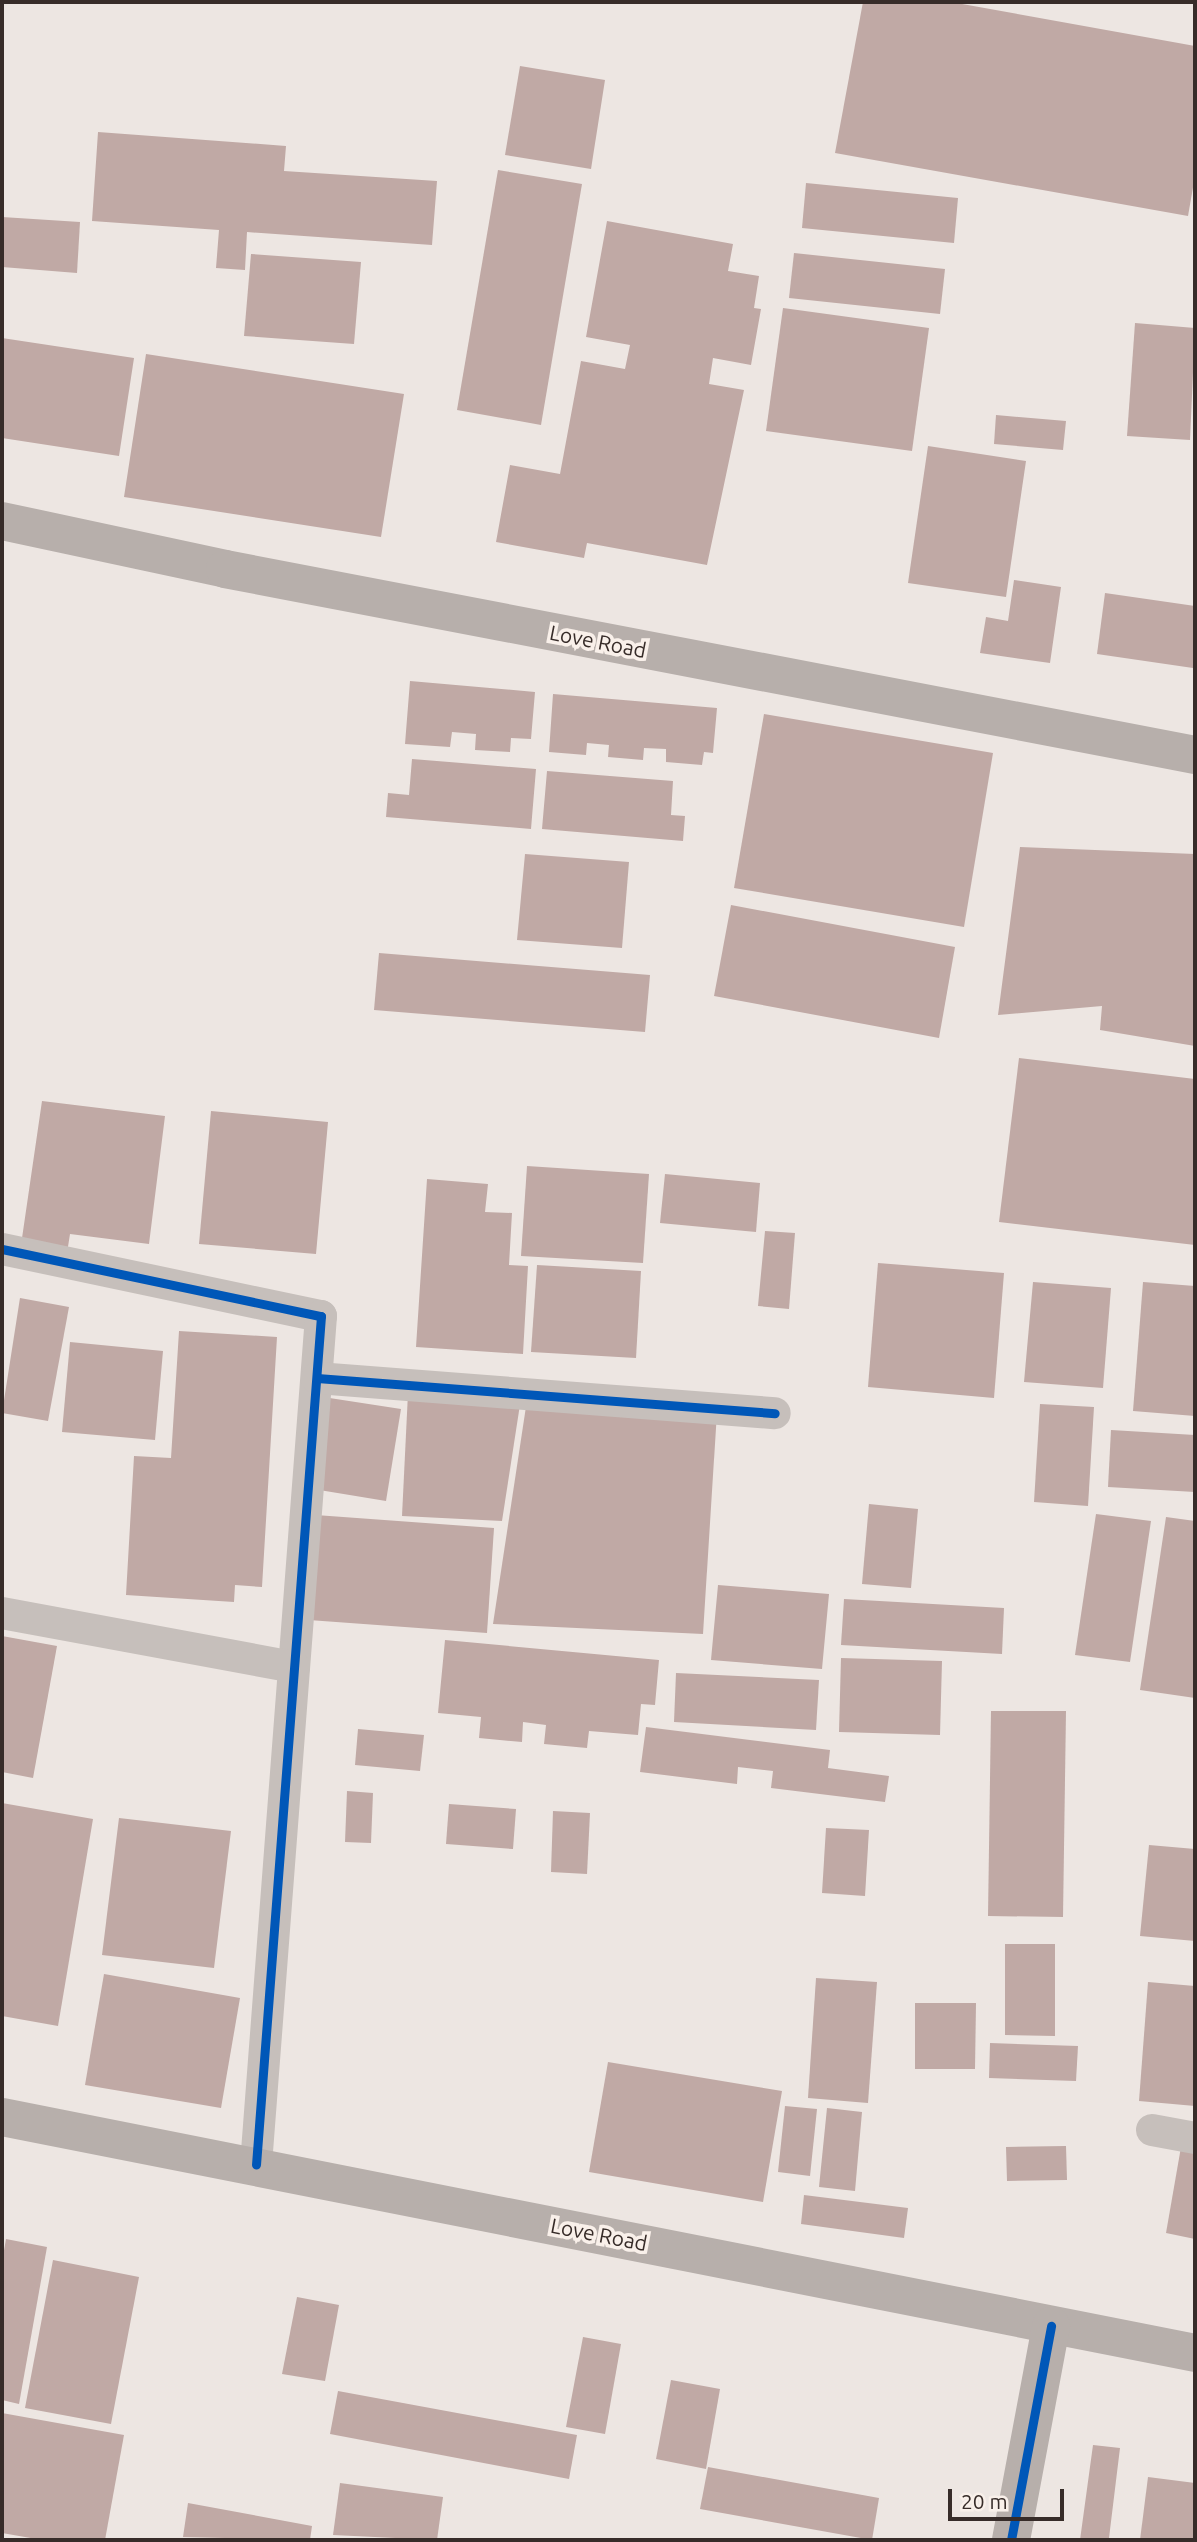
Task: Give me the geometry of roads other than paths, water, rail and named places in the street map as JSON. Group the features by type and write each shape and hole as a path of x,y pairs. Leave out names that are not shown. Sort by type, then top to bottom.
{"main road":[{"name":"Love Road","path":"2,521 225,569 1195,755"},
{"name":"Love Road","path":"2,2117 256,2165 1195,2353"},
{"path":"1011,2540 1051,2326"}],"street":[{"path":"2,1249 321,1317 256,2165"},
{"path":"317,1378 775,1413"},
{"path":"2,1613 294,1667"},
{"path":"1152,2130 1195,2138"}]}
